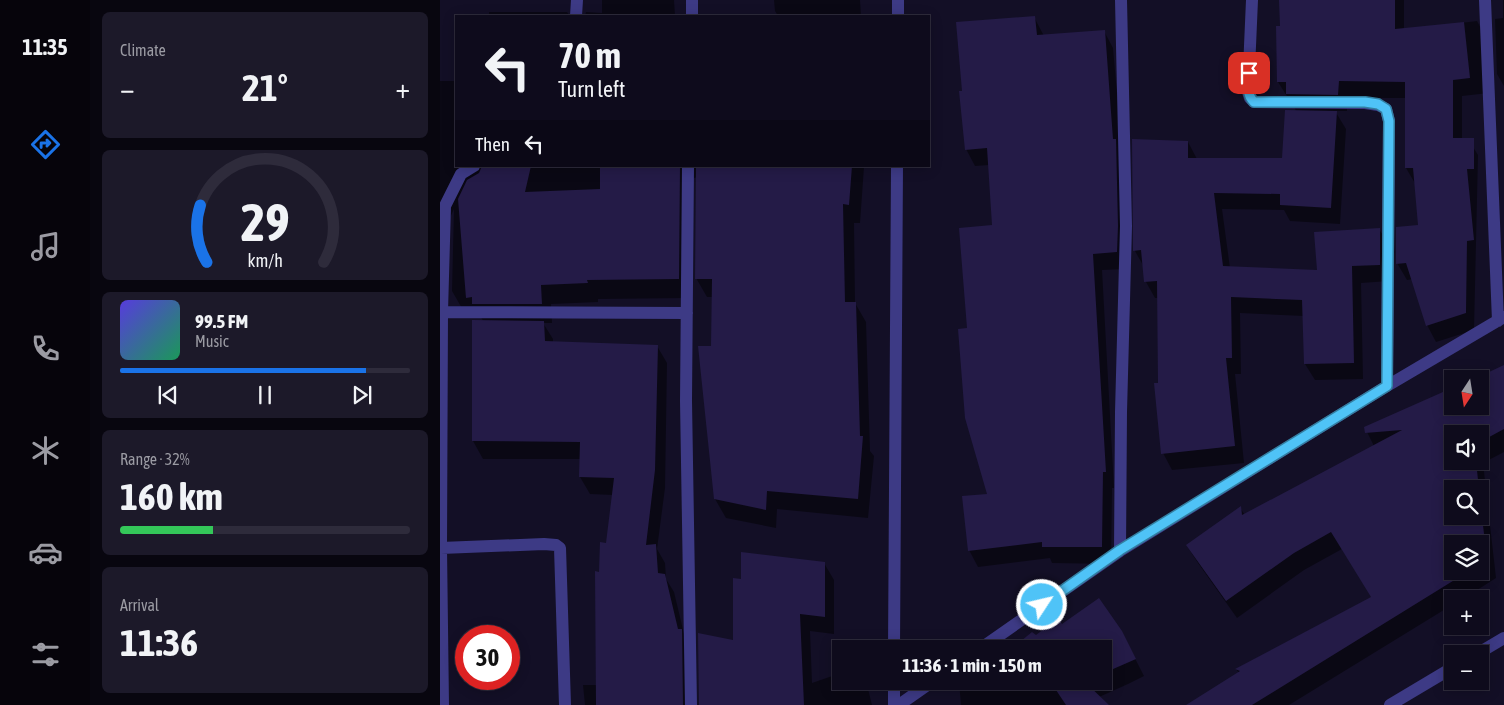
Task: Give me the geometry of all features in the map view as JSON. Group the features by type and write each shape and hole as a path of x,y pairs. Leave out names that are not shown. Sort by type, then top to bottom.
{"street":[{"path":"576,15 577,0"},
{"path":"692,0 692,15"},
{"path":"898,0 898,15"},
{"path":"1120,550 1121,412 1126,226 1121,0"},
{"path":"1252,0 1248,92 1254,102 1365,102 1378,104 1386,109 1389,121 1387,386"},
{"path":"993,640 1120,550 1387,386 1501,319 1485,0"},
{"path":"443,705 441,312 446,206 461,174 472,167"},
{"path":"688,167 686,401 690,705"},
{"path":"894,640 897,167"},
{"path":"441,312 687,313"},
{"path":"441,548 544,544 556,545 560,548 565,705"},
{"path":"1489,647 1504,638"},
{"path":"1390,705 1444,673"},
{"path":"894,690 894,705"},
{"path":"899,705 920,690"}],"building":[{"path":"1279,0 1395,0 1395,29 1464,22 1470,78 1453,80 1453,138 1474,138 1474,169 1467,169 1474,240 1467,241 1466,313 1426,326 1406,263 1396,264 1396,227 1418,225 1413,168 1405,168 1405,82 1339,81 1338,95 1286,94 1286,82 1277,82 1276,26 1280,26"},
{"path":"1035,16 1037,35 1105,30 1113,139 1116,139 1118,226 1117,252 1093,254 1106,472 1103,472 1102,547 1042,547 1042,542 968,551 962,496 987,494 965,418 958,329 967,328 959,228 992,225 987,148 965,150 959,91 962,91 956,22"},
{"path":"1285,110 1337,111 1331,208 1280,205 1280,194 1214,193 1223,266 1317,270 1314,232 1380,228 1380,265 1352,266 1354,363 1304,364 1302,300 1231,297 1232,358 1226,358 1235,446 1161,454 1154,383 1158,383 1157,281 1144,282 1141,250 1133,251 1132,139 1188,141 1188,158 1282,158"},
{"path":"482,167 531,167 525,192 600,189 600,167 680,167 679,279 587,280 588,283 541,285 542,304 472,304 472,297 466,298 458,199 467,180 479,173"},
{"path":"696,167 852,167 849,205 843,204 845,302 856,302 860,436 863,436 858,499 767,491 766,510 714,499 698,346 711,346 712,279 695,279"},
{"path":"472,320 544,321 545,341 658,345 655,470 646,545 656,544 658,573 665,574 678,629 682,629 683,705 596,705 595,571 599,572 600,542 606,543 614,478 579,477 580,442 472,441"},
{"path":"1504,365 1504,429 1489,437 1489,425 1444,425 1444,470 1477,470 1478,480 1444,480 1444,525 1483,525 1484,535 1444,535 1444,580 1454,580 1252,705 1186,705 1240,671 1235,669 1371,597 1331,532 1294,553 1226,601 1186,545 1241,506 1242,515 1402,430 1365,433 1364,427 1444,392 1444,415 1489,415 1489,372"},
{"path":"741,552 825,562 825,617 800,614 804,705 699,705 698,633 733,640 733,578 741,579"},
{"path":"1099,598 1122,631 1136,659 1112,670 1112,640 1022,640 1032,632 1036,635 1058,618 1062,624"},
{"path":"1056,690 1093,690 1109,705 1066,705"}],"route":[{"path":"1042,605 1120,550 1387,386 1389,121 1386,109 1378,104 1365,102 1254,102 1248,92 1249,73"}]}
